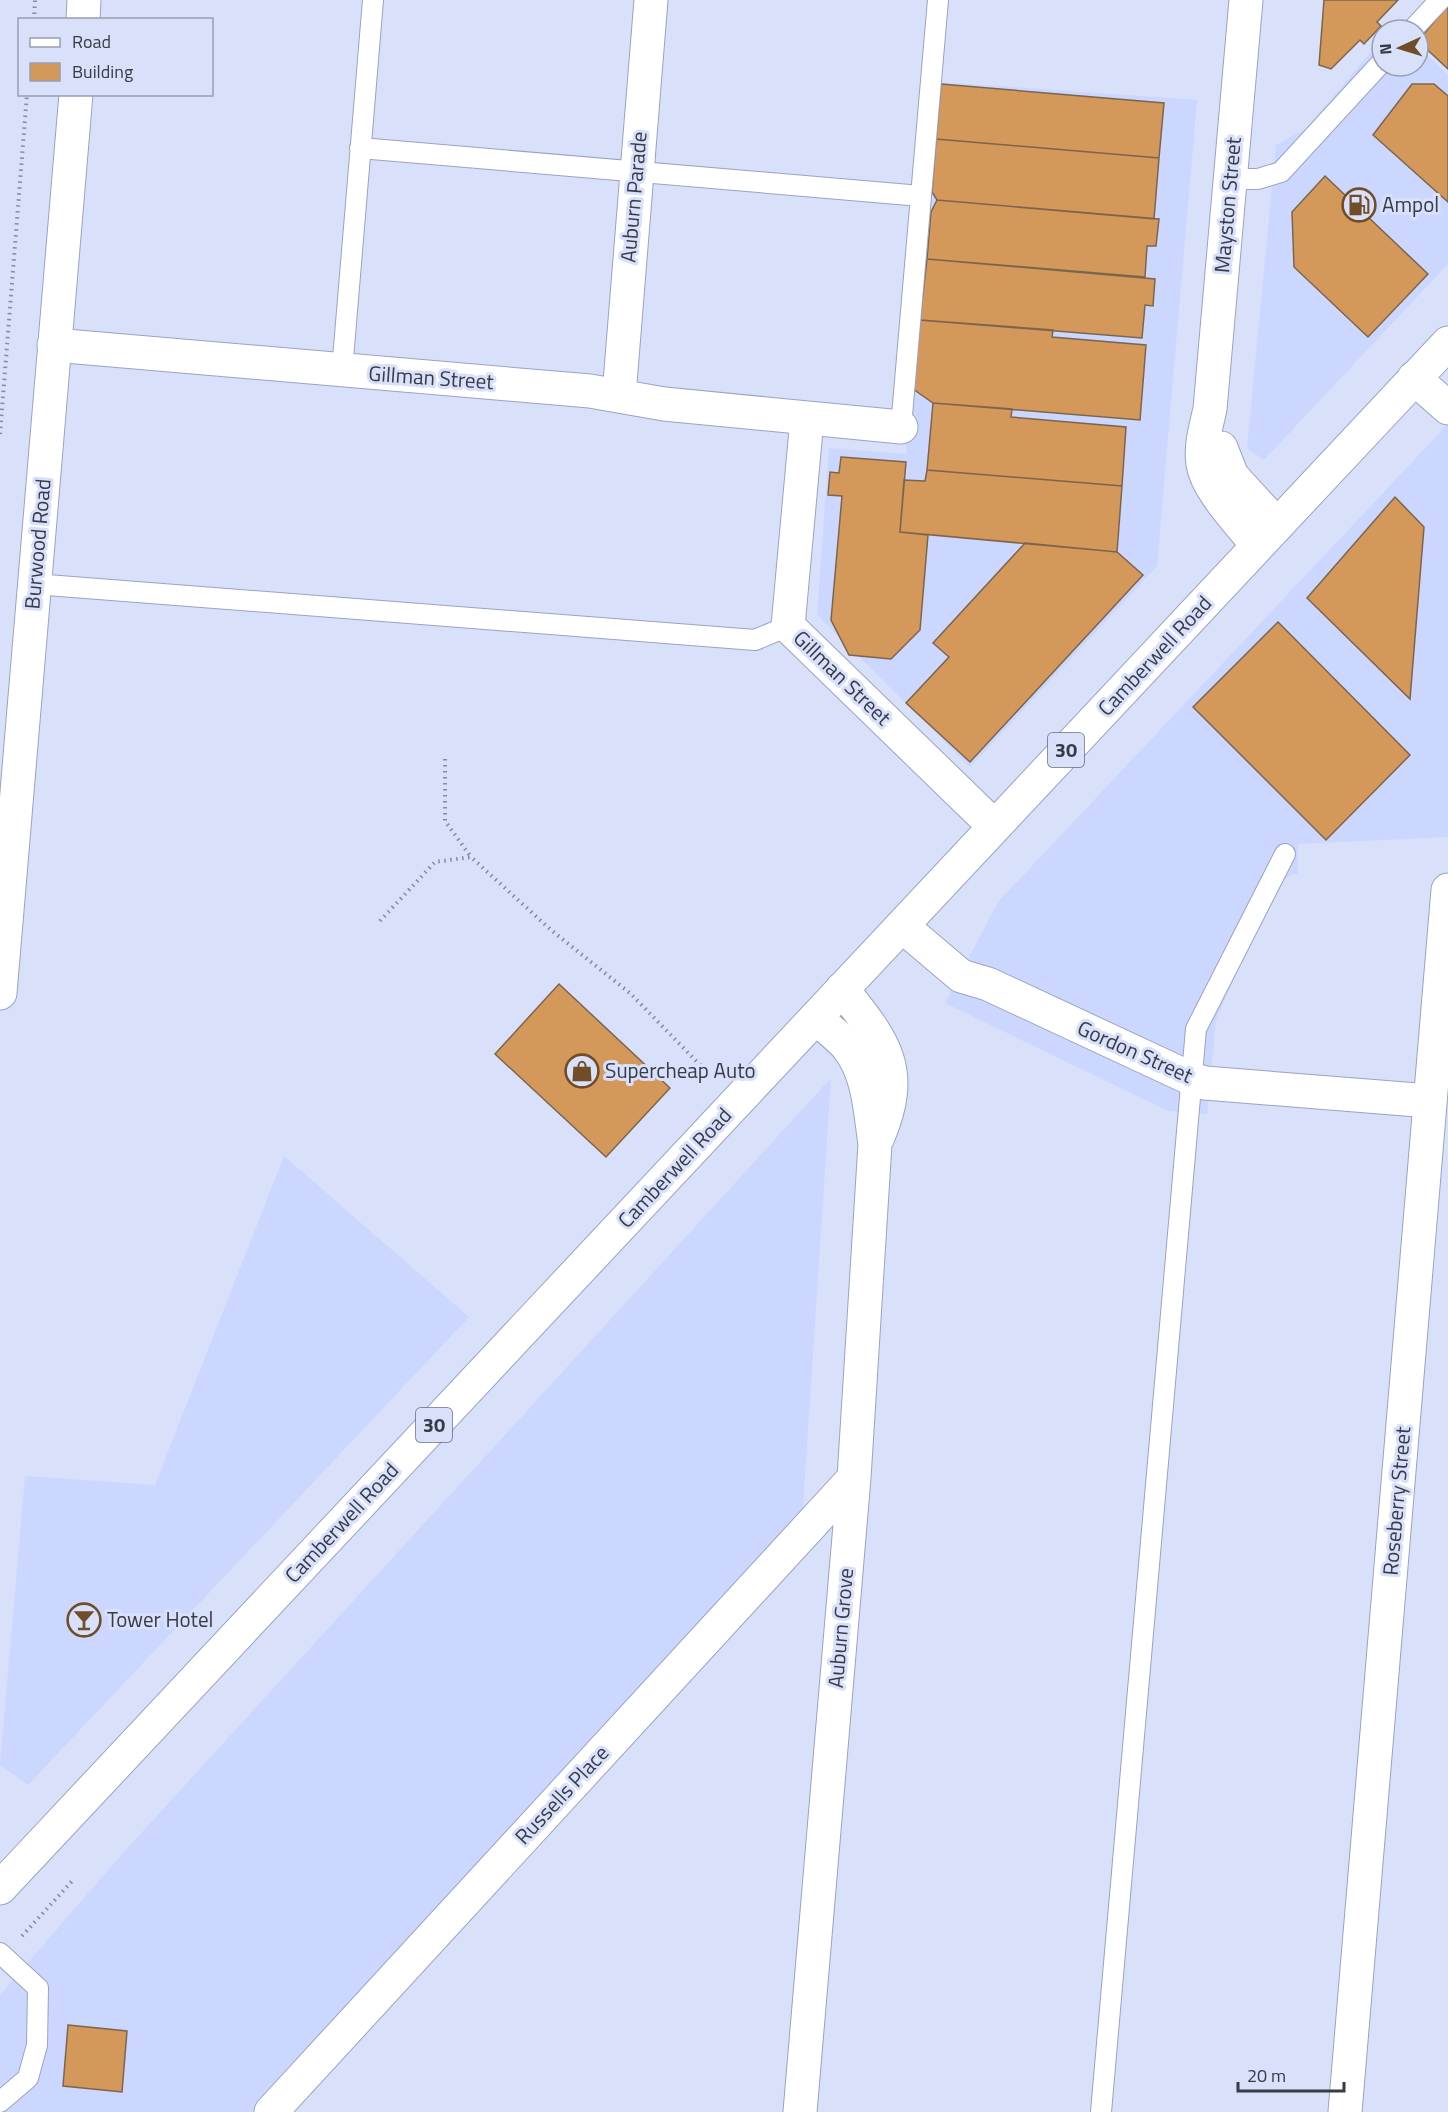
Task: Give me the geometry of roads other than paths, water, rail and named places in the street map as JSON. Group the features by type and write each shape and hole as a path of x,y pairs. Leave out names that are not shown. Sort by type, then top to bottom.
{"street":[{"path":"83,18 84,0"},
{"name":"Auburn Parade","path":"619,395 651,0"},
{"name":"Mayston Street","path":"1246,0 1210,409 1223,457 1267,535"},
{"name":"Burwood Road","path":"0,993 76,96"},
{"name":"Camberwell Road","path":"3,1876 816,1018 1448,343"},
{"name":"Gillman Street","path":"54,345 619,395 664,404 901,427"},
{"path":"1414,378 1448,408"},
{"name":"Gillman Street","path":"807,418 788,626 994,826"},
{"name":"Roseberry Street","path":"1345,2112 1448,890"},
{"name":"Gordon Street","path":"902,926 962,975 987,984 1192,1079 1205,1083 1430,1101"},
{"name":"Auburn Grove","path":"842,989 874,1029 891,1069 888,1113 874,1144"},
{"name":"Auburn Grove","path":"800,2112 854,1478 874,1144 867,1089 859,1067 847,1047 816,1018"},
{"name":"Russells Place","path":"271,2112 854,1478"}],"lane":[{"path":"342,371 373,0"},
{"path":"901,427 938,0"},
{"path":"1423,18 1440,0"},
{"path":"1231,179 1258,179 1281,172 1370,75"},
{"path":"360,148 921,196"},
{"path":"34,584 755,640 788,626"},
{"path":"1101,2112 1196,1029 1285,854"},
{"path":"0,2102 28,2078 37,2045 38,1988 2,1955"}],"place":[{"name":"Ampol","path":"1359,205"},
{"name":"Supercheap Auto","path":"582,1071"},
{"name":"Tower Hotel","path":"84,1620"}]}
